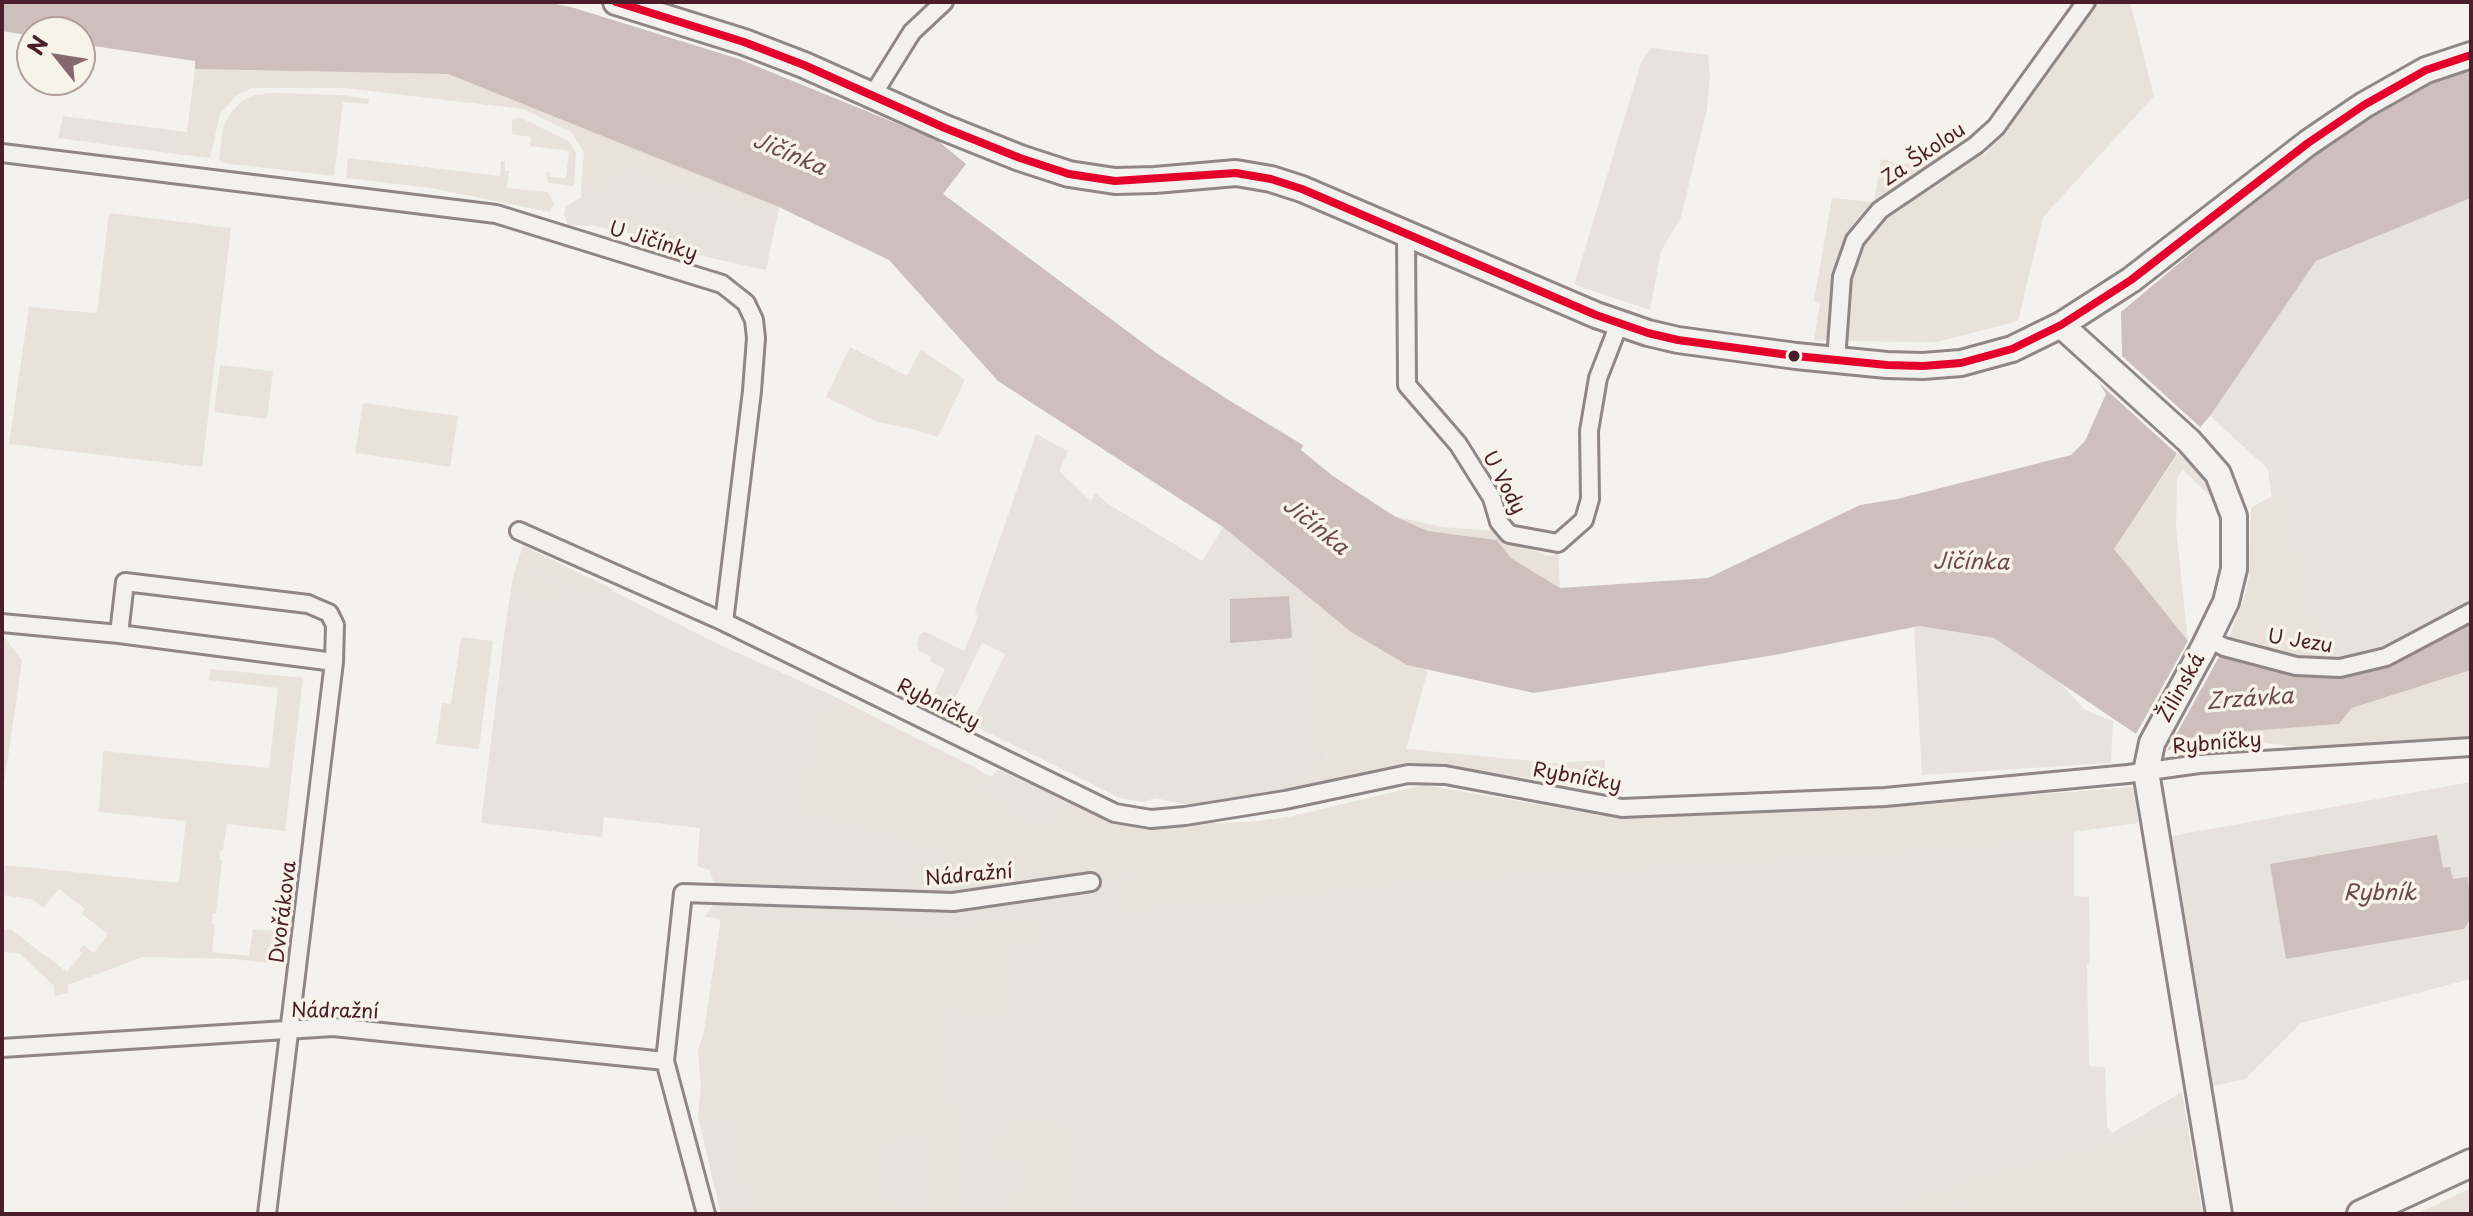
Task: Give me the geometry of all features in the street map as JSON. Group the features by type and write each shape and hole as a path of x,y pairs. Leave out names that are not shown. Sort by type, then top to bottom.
{"main road":[{"path":"2361,1214 2471,1163"}],"street":[{"path":"616,2 744,42 1020,158 1069,174 1115,181 1236,173 1271,179 1302,189 1619,324 1678,340 1899,366 1961,363 2012,349 2061,325 2131,280 2308,143 2364,105 2426,70 2471,55"},
{"path":"872,96 912,32 944,2"},
{"name":"Za Školou","path":"1836,360 1842,277 1855,240 1880,210 1976,145 1996,127 2086,2"},
{"name":"U Jičínky","path":"2,153 496,214 722,284 746,303 754,320 756,338 724,622"},
{"name":"U Vody","path":"1406,234 1407,385 1458,444 1492,498 1499,522 1509,534 1558,543 1584,520 1590,499 1589,431 1598,378 1619,324"},
{"name":"Žilinská","path":"2061,325 2189,441 2218,474 2234,516 2234,569 2226,602 2152,743 2146,772 2219,1214"},
{"path":"519,531 724,622"},
{"name":"Dvořákova","path":"119,634 125,582 308,604 329,613 335,625 334,662 267,1214"},
{"name":"U Jezu","path":"2206,644 2296,666 2340,668 2386,657 2471,612"},
{"name":"Rybníčky","path":"724,622 1115,813 1151,819 1285,800 1408,774 1445,775 1622,808 1885,797 2146,772 2199,764 2471,747"},
{"path":"2,623 119,634 334,662"},
{"name":"Nádražní","path":"706,1214 665,1061 683,893 953,902 1091,882"},
{"name":"Nádražní","path":"2,1048 333,1027 665,1061"}],"shaded area":[{"path":"2096,2 2130,2 2154,96 2043,217 2018,321 1937,342 1814,341 1820,302 1814,301 1832,198 1874,202 1881,159 1910,163 1953,151 1973,141 1984,156"},
{"path":"1651,48 1708,55 1710,75 1707,109 1681,217 1661,251 1650,310 1576,285 1575,282 1641,63"},
{"path":"195,69 448,74 779,207 777,210 719,196 720,190 612,161 605,187 581,187 584,153 571,132 523,109 344,88 252,88 237,95 220,114 210,158 184,155"},
{"path":"273,93 369,99 368,104 343,102 334,176 223,163 219,160 223,127 229,115 242,101 255,95"},
{"path":"63,116 187,132 184,155 58,138"},
{"path":"519,117 570,142 576,153 574,186 548,183 546,172 550,173 550,177 566,178 569,151 530,146 531,137 512,134 512,120"},
{"path":"602,137 779,207 766,270 680,251 681,245 595,226 568,225 564,214 566,207 581,197 582,184"},
{"path":"348,158 500,176 501,161 505,161 505,171 509,171 507,188 548,192 554,204 550,212 431,188 346,178"},
{"path":"2471,198 2471,605 2384,651 2340,664 2316,662 2272,499 2268,469 2210,416 2316,261"},
{"path":"109,213 231,228 202,467 9,444 29,307 97,313"},
{"path":"850,347 907,376 921,349 965,380 938,437 875,421 826,397"},
{"path":"220,365 273,371 267,419 214,412"},
{"path":"363,403 458,416 450,467 355,453"},
{"path":"1036,434 1068,451 1059,471 1091,501 1095,493 1202,561 1223,527 1309,598 1323,669 1327,768 1284,793 1187,805 1155,798 1143,802 1120,798 971,724 1005,654 982,643 948,713 929,703 945,669 930,661 932,657 919,651 917,644 920,634 925,632 964,651 978,618 975,611"},
{"path":"2181,450 2212,493 2209,495 2183,470 2177,478 2176,528 2188,641 2113,550"},
{"path":"2272,496 2316,662 2297,662 2229,637 2249,576 2251,510"},
{"path":"1394,516 1442,527 1494,531 1546,556 1558,554 1560,588 1511,558 1497,540 1428,531"},
{"path":"523,546 718,644 829,694 992,777 997,769 1108,820 1137,826 1250,822 1289,817 1424,785 1576,822 2133,787 2138,823 2074,832 2074,896 2089,897 2089,1066 2105,1067 2107,1127 2112,1133 2182,1092 2202,1214 721,1214 698,1117 701,1086 698,1050 704,1032 721,919 705,917 719,894 709,870 697,866 700,828 604,817 602,837 481,823 504,636 513,577"},
{"path":"523,546 614,590 605,594 532,557 524,574 553,589 548,599 512,581"},
{"path":"1309,598 1351,632 1407,665 1428,670 1406,749 1555,763 1605,760 1605,790 1448,766 1408,766 1284,793 1327,767 1323,669"},
{"path":"1914,627 1994,638 2059,682 2085,710 2113,721 2111,763 1922,775"},
{"path":"2,634 22,661 2,798"},
{"path":"461,637 493,641 479,749 436,744 442,703 451,704"},
{"path":"211,669 303,678 285,831 227,824 223,850 220,851 219,860 222,861 212,923 215,924 212,952 249,956 253,929 274,931 271,963 143,957 68,985 68,993 54,996 54,986 19,953 2,952 2,931 10,929 67,972 82,953 79,950 83,945 94,953 108,934 82,914 85,909 59,889 43,908 32,899 2,895 5,865 179,883 186,821 99,812 103,751 269,768 278,688 209,680"},
{"path":"2471,670 2471,743 2420,739 2305,748 2258,742 2174,749 2198,735 2339,724 2352,708"},
{"path":"836,698 980,770 972,794 974,792 997,803 995,809 1031,827 1070,832 1076,820 1062,814 1068,803 1108,820 1137,826 1250,822 1289,817 1424,785 1623,819 2133,787 2138,823 1935,846 1373,881 1243,899 1129,906 1131,887 1152,870 1089,875 1035,872 810,809 805,802"},
{"path":"2471,782 2471,979 2301,1023 2245,1079 2213,1086 2172,836"},
{"path":"721,918 949,931 1026,920 1027,944 1006,944 1008,1009 960,1011 960,1004 951,1004 950,953 936,953 938,1108 952,1108 954,1214 929,1214 928,1129 889,1129 889,1142 874,1143 875,1207 890,1207 890,1214 722,1214 756,1206 733,1110 698,1117 701,1086 698,1050 704,1032"},
{"path":"2187,1123 2202,1214 1977,1214 1972,1194 1948,1200 1951,1214 1890,1214 1951,1191"},
{"path":"1020,1126 1046,1126 1055,1130 1062,1141 1066,1214 1019,1214 1024,1191 1025,1158 992,1157 996,1146"},
{"path":"2471,1188 2471,1214 2416,1214"}],"water":[{"name":"Jičínka","path":"2,2 545,2 571,7 739,59 937,140 966,164 943,194 1158,354 1303,445 1301,450 1333,476 1394,516 1428,531 1497,540 1511,558 1560,588 1708,578 1860,505 1897,499 2071,455 2085,441 2106,394 2099,383 2122,356 2121,312 2250,204 2354,127 2409,93 2450,74 2471,69 2471,198 2316,261 2210,416 2177,454 2114,549 2188,641 2136,734 1994,638 1919,626 1775,655 1534,693 1407,665 1351,632 1223,527 998,381 889,260 779,207 448,74 195,69 195,61 96,46 96,16 16,16 16,33 2,31"},
{"path":"1289,596 1292,638 1230,643 1230,599"},
{"name":"Zrzávka","path":"2471,618 2471,670 2352,708 2339,724 2198,735 2167,751 2219,657 2301,672 2331,674"},
{"name":"Rybník","path":"2437,835 2443,868 2450,867 2453,879 2468,877 2471,918 2464,929 2286,959 2270,864"}],"pier":[{"path":"2122,356 2200,427 2177,454 2099,383"}],"transit line":[{"path":"616,2 744,42 804,65 945,128 1069,174 1115,181 1236,173 1271,179 1302,189 1596,315 1648,333 1796,356 1887,365 1961,363 2012,349 2061,325 2131,280 2308,143 2364,105 2426,70 2471,55"}]}
